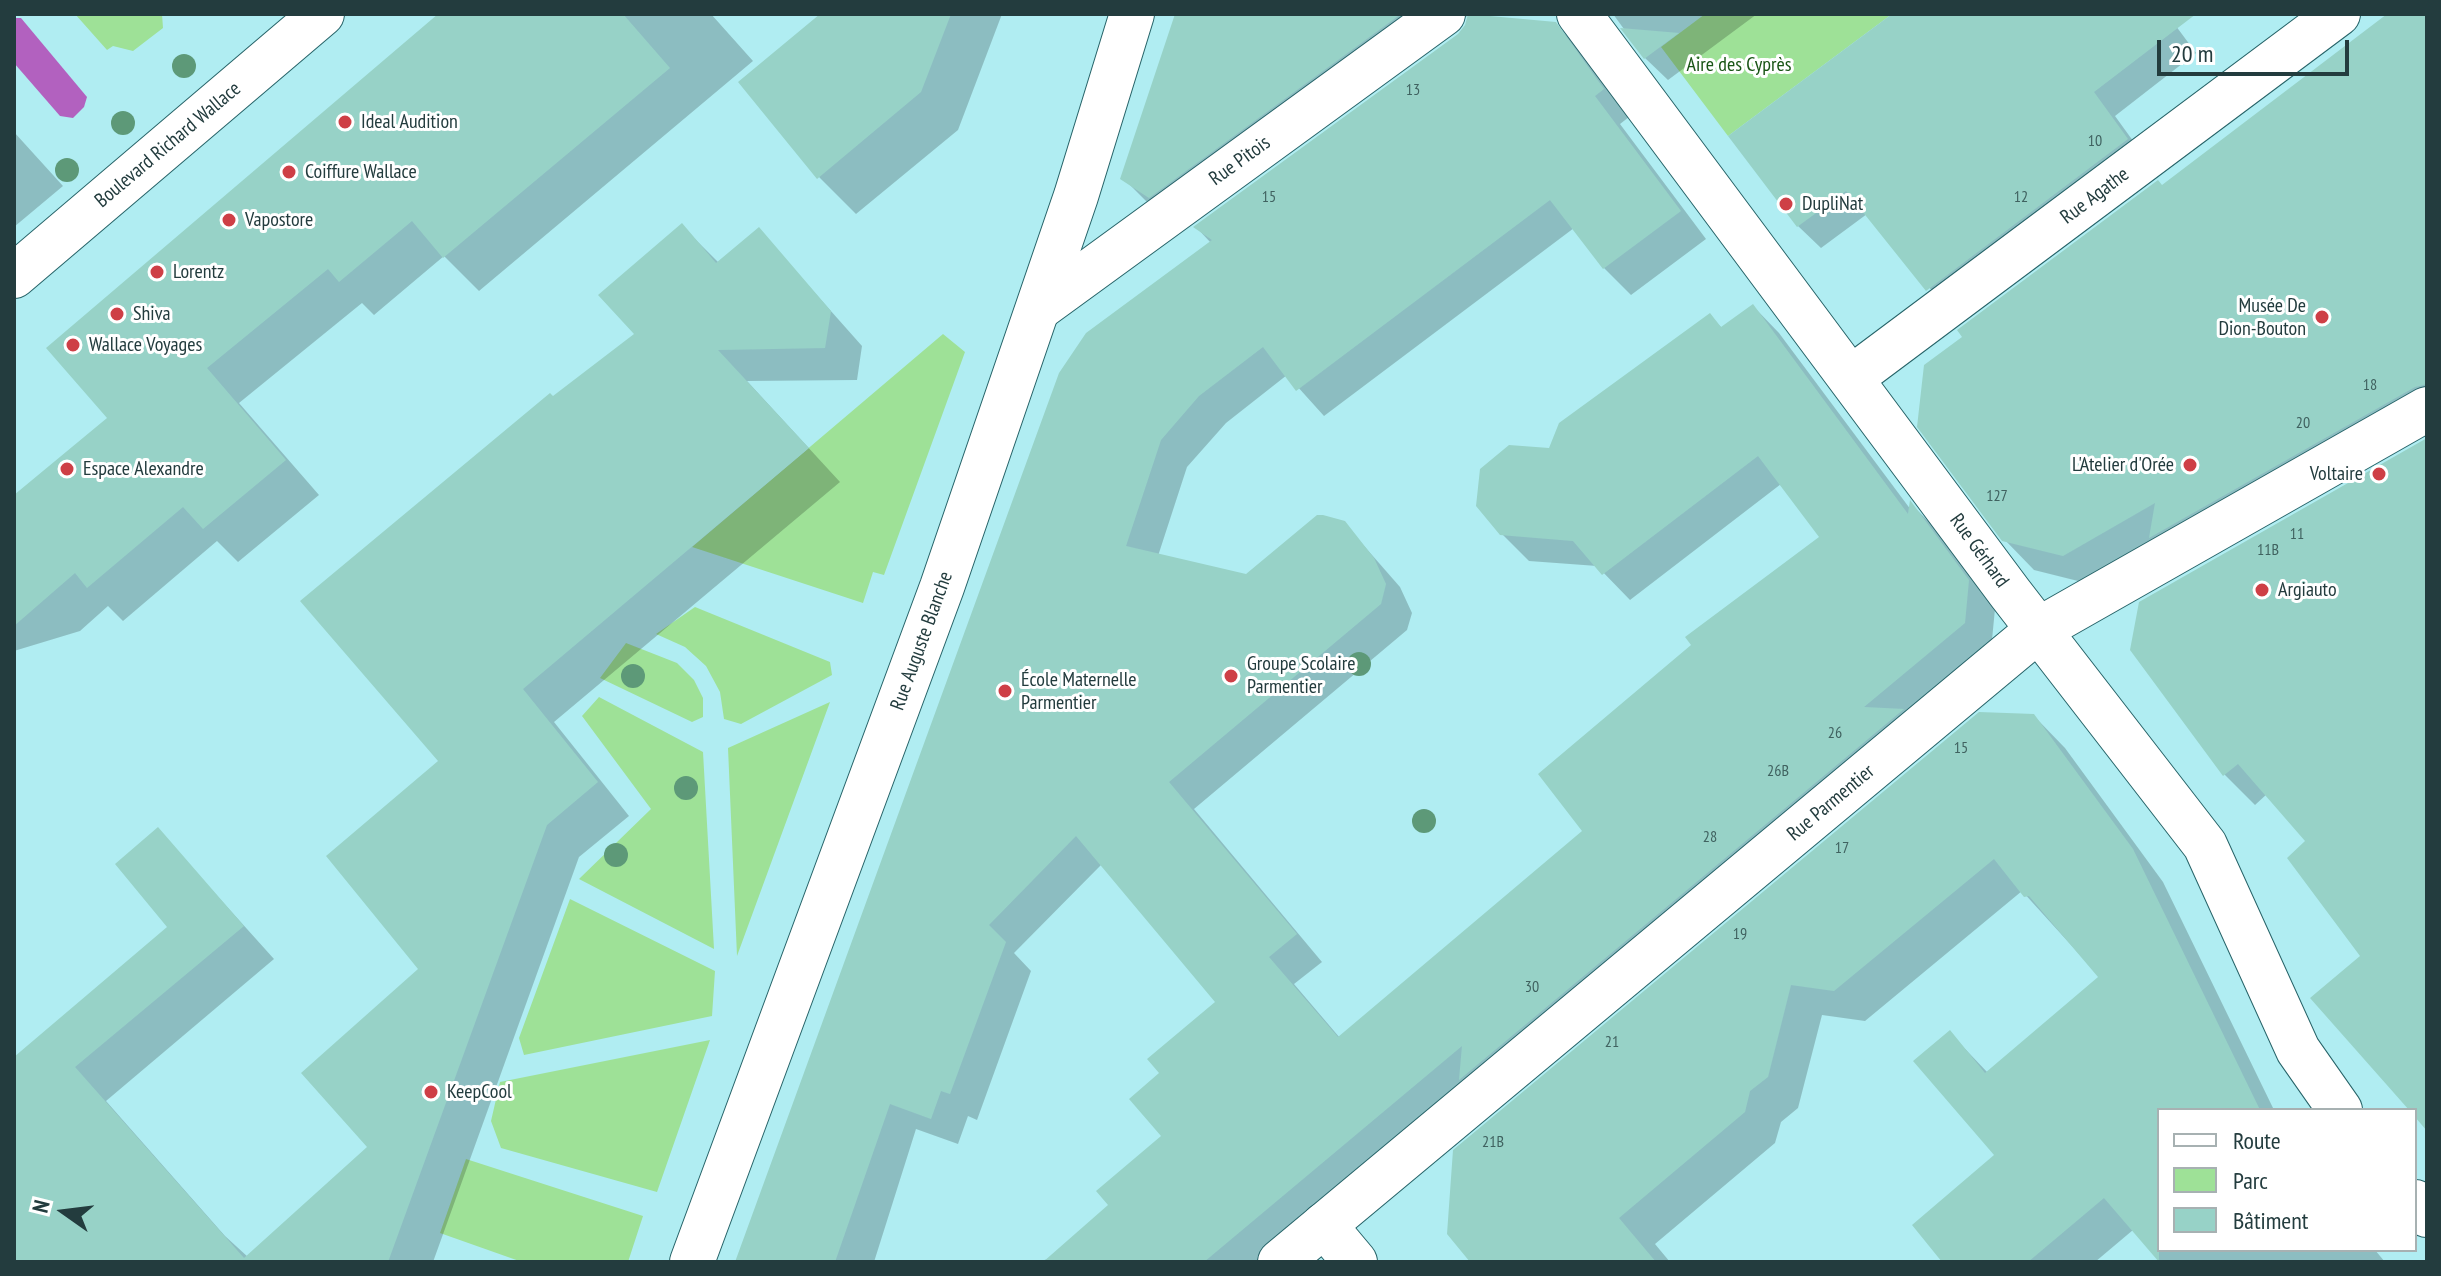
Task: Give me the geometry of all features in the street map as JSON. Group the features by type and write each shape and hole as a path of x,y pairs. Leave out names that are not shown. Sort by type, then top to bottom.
{"street":[{"name":"Boulevard Richard Wallace","path":"14,276 322,14"},
{"name":"Rue Auguste Blanche","path":"692,1262 927,628 1038,309 1132,14"},
{"name":"Rue Pitois","path":"1038,309 1443,14"},
{"name":"Rue Gérhard","path":"1579,14 2038,630 2205,845 2298,1050 2339,1108"},
{"name":"Rue Agathe","path":"1851,378 2338,14"},
{"name":"Rue Parmentier","path":"1280,1262 2038,630 2427,409"},
{"path":"1324,1225 1355,1262"}],"green space":[{"path":"75,14 162,14 163,28 133,51 113,46 107,50"},
{"name":"Aire des Cyprès","path":"1705,14 1892,14 1728,136 1661,47"},
{"path":"943,334 965,352 884,575 873,572 863,603 692,547"},
{"path":"695,607 830,662 832,675 741,724 724,719 720,692 706,666 685,647 656,634"},
{"path":"626,643 677,663 694,680 703,698 703,717 692,722 600,678"},
{"path":"599,697 703,752 714,949 579,879 651,809 582,716"},
{"path":"830,702 737,956 728,748"},
{"path":"570,899 715,971 712,1016 524,1055 519,1038"},
{"path":"710,1040 657,1192 501,1148 491,1121 500,1082"},
{"path":"466,1159 643,1216 628,1262 522,1262 440,1233"}],"shaded area":[{"path":"14,18 21,18 87,97 84,107 73,118 60,116 14,63"}],"building":[{"path":"438,14 623,14 670,68 443,258 412,221 339,282 328,269 207,368 286,460 203,529 183,507 87,588 75,573 14,626 14,495 107,418 46,348"},
{"path":"820,14 951,14 921,92 817,179 738,82"},
{"path":"1175,14 1401,14 1149,198 1120,179"},
{"path":"1468,14 1556,22 1604,89 1595,96 1681,211 1603,269 1550,200 1296,391 1263,347 1199,396 1161,440 1126,546 1246,574 1317,515 1323,515 1345,521 1374,558 1386,584 1381,604 1169,782 1297,934 1269,957 1338,1037 1582,831 1538,774 1691,645 1685,637 1819,537 1758,456 1602,575 1573,541 1500,535 1476,506 1480,469 1509,445 1549,448 1559,423 1710,313 1721,327 1753,304 1908,514 1910,500 1969,580 1965,623 1864,707 1904,709 1459,1080 1462,1046 1204,1262 1043,1262 1108,1205 1096,1191 1161,1136 1129,1099 1159,1073 1147,1059 1215,1002 1076,836 989,925 1006,942 950,1094 941,1091 931,1119 890,1104 835,1262 735,1262 1059,373 1086,333 1212,240 1193,227 1458,34"},
{"path":"1892,14 2196,14 2094,92 2128,139 1926,291 1846,191 1797,227 1728,136"},
{"path":"2387,14 2427,14 2427,384 2415,387 2149,538 2155,503 2063,556 2002,541 1917,427 1924,365 1962,337 1957,330 2158,180 2162,185"},
{"path":"1620,28 1679,33 1644,59"},
{"path":"682,223 716,263 759,227 831,311 825,348 718,350 809,448 523,689 598,782 547,825 388,1262 14,1262 14,1057 167,927 115,864 158,827 244,926 75,1067 244,1258 367,1147 301,1073 418,969 326,856 438,761 300,601 550,393 553,396 634,334 598,295"},
{"path":"2427,438 2427,1131 2417,1119 2417,1108 2407,1108 2310,998 2360,956 2287,858 2305,841 2238,764 2223,776 2130,650 2139,602"},
{"path":"1979,712 2034,714 2133,849 2259,1108 2157,1108 2159,1262 2104,1198 2028,1262 1942,1262 1912,1225 1994,1155 1913,1061 1950,1030 1985,1073 2098,977 2029,896 2024,897 1994,859 1834,991 1791,985 1768,1077 1750,1091 1745,1112 1619,1218 1656,1262 1470,1262 1447,1234 1453,1150"}],"place":[{"name":"Ideal Audition","path":"345,122"},
{"name":"Coiffure Wallace","path":"289,172"},
{"name":"DupliNat","path":"1786,204"},
{"name":"Vapostore","path":"229,220"},
{"name":"Lorentz","path":"157,272"},
{"name":"Shiva","path":"117,314"},
{"name":"Musée De Dion-Bouton","path":"2322,317"},
{"name":"Wallace Voyages","path":"73,345"},
{"name":"L'Atelier d'Orée","path":"2190,465"},
{"name":"Espace Alexandre","path":"67,469"},
{"name":"Voltaire","path":"2379,474"},
{"name":"Argiauto","path":"2262,590"},
{"name":"Groupe Scolaire Parmentier","path":"1231,676"},
{"name":"École Maternelle Parmentier","path":"1005,691"},
{"name":"KeepCool","path":"431,1092"}]}
